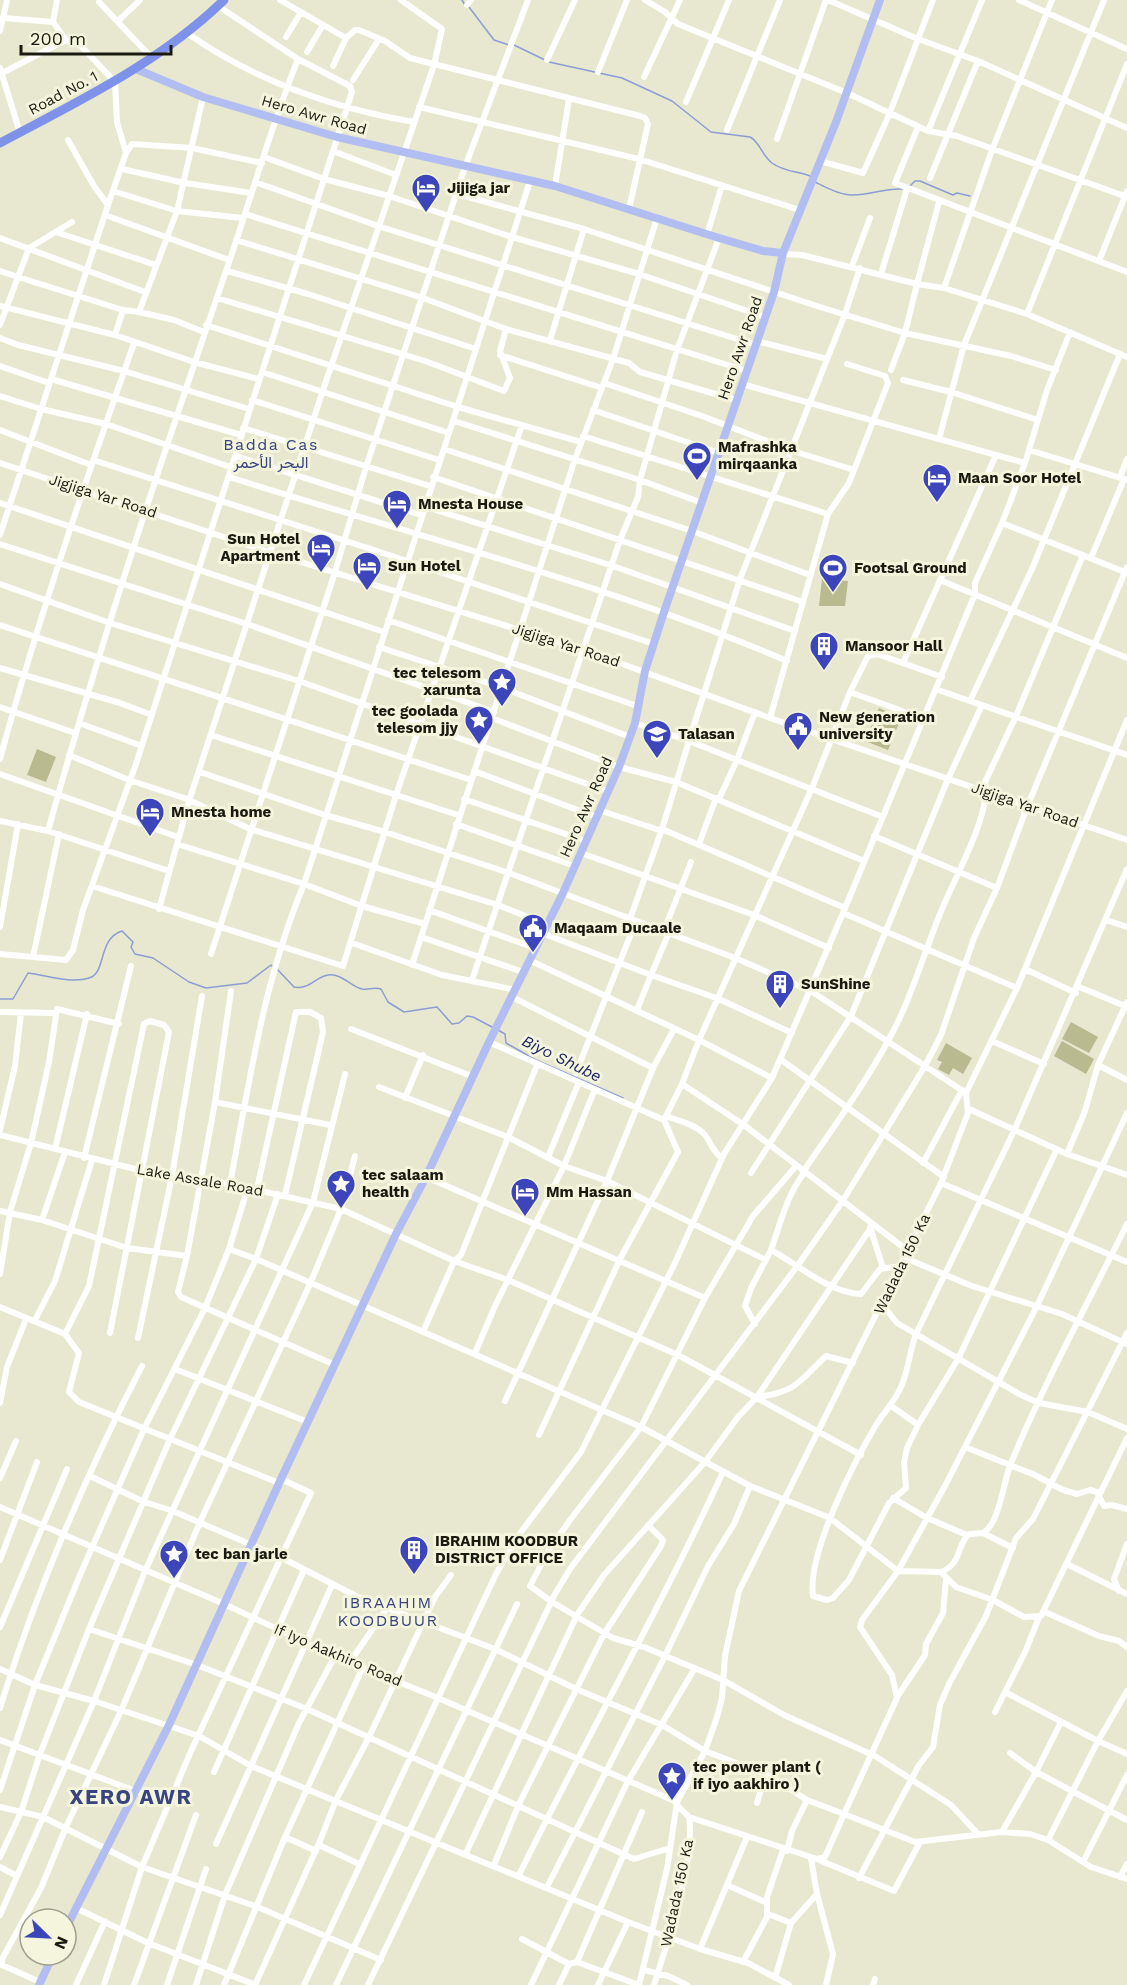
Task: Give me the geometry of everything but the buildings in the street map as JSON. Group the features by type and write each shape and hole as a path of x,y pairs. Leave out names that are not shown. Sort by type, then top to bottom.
{"highway":[{"name":"Road No. 1","path":"0,143 136,69 186,33 221,3"}],"main road":[{"path":"783,254 847,93 880,0"},
{"name":"Hero Awr Road","path":"77,1907 169,1725 362,1306 564,892 619,767 634,723 645,671 774,292 783,254 763,251 707,235 555,186 337,137 204,97 136,69"},
{"path":"40,1983 47,1967"}],"street":[{"path":"0,31 7,0"},
{"path":"0,535 126,153 117,122 115,82 81,46 66,40 53,22 57,0"},
{"path":"118,21 140,0"},
{"path":"280,0 346,38"},
{"path":"159,909 189,801 272,553 350,307 434,65 442,29 401,0"},
{"path":"211,954 273,755 344,541 357,494 465,167 528,0"},
{"path":"547,60 575,0"},
{"path":"598,72 627,0"},
{"path":"645,0 678,24 847,93 918,128 949,135 1080,182 1126,195 1099,261"},
{"path":"644,77 680,0"},
{"path":"686,102 729,0"},
{"path":"728,130 780,0"},
{"path":"777,139 827,0 918,39 978,61 1127,128"},
{"path":"820,161 862,175 889,115 933,0"},
{"path":"928,131 982,0"},
{"path":"1019,0 1127,49"},
{"path":"944,288 992,150 1052,0"},
{"path":"939,439 964,345 1104,0"},
{"path":"99,2 153,58"},
{"path":"0,954 66,960 71,955 92,886 142,746 186,605 233,468 249,409 272,345 345,108 352,92 350,86 298,59 221,3"},
{"path":"286,38 301,12"},
{"path":"4,18 53,22"},
{"path":"307,52 323,25"},
{"path":"333,66 346,38 355,30 359,30 410,58 645,118 648,124 629,209"},
{"path":"186,33 231,62 287,87 345,108 414,122"},
{"path":"353,80 379,39"},
{"path":"20,132 0,72 66,40"},
{"path":"48,831 75,733 184,390 227,271 275,118 298,59"},
{"path":"930,178 978,61"},
{"path":"1027,314 1127,64"},
{"path":"139,312 145,292 169,238 204,97"},
{"path":"555,186 569,99"},
{"path":"419,107 639,159 800,210"},
{"path":"918,128 895,182 939,202 1127,272"},
{"path":"68,140 108,205"},
{"path":"126,153 136,144 192,148 262,160 389,196 512,237 639,274 765,317"},
{"path":"333,151 396,175"},
{"path":"122,169 184,183 251,193"},
{"path":"230,1184 267,990 280,946 304,884 423,506 454,421 530,181"},
{"path":"255,182 378,226 688,323 756,343 827,359"},
{"path":"707,235 722,185"},
{"path":"881,274 907,189"},
{"path":"113,191 177,211 244,216 308,234 747,371"},
{"path":"457,194 522,210 584,229 905,333 964,345 1056,369"},
{"path":"891,370 905,333 939,202"},
{"path":"105,214 229,260"},
{"path":"412,965 458,815 503,688 575,459 613,359 628,303 657,218"},
{"path":"852,266 870,218"},
{"path":"0,325 8,309 29,248 72,222"},
{"path":"550,340 584,229"},
{"path":"56,232 156,265"},
{"path":"0,238 145,292"},
{"path":"472,980 555,741 620,540 638,496 640,480 664,404 677,350 719,238"},
{"path":"236,240 423,298 506,329 629,363 640,372 736,400"},
{"path":"783,254 790,253 852,266 917,284 944,288 1027,314 1124,355 1075,462 1013,609 970,701"},
{"path":"576,1073 619,963 706,693 730,607 845,314 860,268"},
{"path":"0,271 123,310 174,320 272,345 522,425 648,455 828,514"},
{"path":"227,271 350,307 476,349"},
{"path":"217,298 444,368 504,391 510,378 500,355 506,329"},
{"path":"0,306 115,335 194,362 323,390 449,433"},
{"path":"115,335 123,310"},
{"path":"304,1985 324,1937 496,1574 522,1532 581,1452 638,1339 722,1158 772,1078 938,690 975,594 975,583 980,569 1002,523 1026,462 1038,420 1070,332"},
{"path":"0,338 60,356 124,371 249,409"},
{"path":"0,759 23,675 49,600 82,489 134,342"},
{"path":"500,355 702,416 790,450 854,470"},
{"path":"770,718 828,514 845,490 889,380 885,376 847,364"},
{"path":"0,366 177,416 305,447 430,486"},
{"path":"903,380 951,392 1038,420"},
{"path":"742,384 873,422 1026,462"},
{"path":"0,396 41,409 106,424 233,468"},
{"path":"252,400 439,460"},
{"path":"593,410 719,453"},
{"path":"454,421 640,480 702,503"},
{"path":"92,886 342,967 352,943 396,795 451,642 486,528 522,425"},
{"path":"0,430 92,463 221,501 654,644"},
{"path":"444,448 692,531 810,575"},
{"path":"1029,450 1075,462 1124,479"},
{"path":"903,663 996,455"},
{"path":"236,456 421,515"},
{"path":"1091,558 1124,479 1127,459"},
{"name":"Jigjiga Yar Road","path":"0,463 272,553 584,650 770,718 1127,840"},
{"path":"230,477 603,593 722,634 787,661"},
{"path":"433,477 495,501 740,579 803,602"},
{"path":"0,503 198,569 259,592 384,632"},
{"path":"423,506 486,528 613,566 672,589 795,630"},
{"path":"368,1985 495,1723 522,1662 552,1602 581,1553 798,1266 884,1135 941,1035 984,914 997,888 1027,807 1126,571 1002,523"},
{"path":"0,544 372,667 434,690 619,767 676,782 864,861"},
{"path":"755,1324 745,1306 771,1250 784,1216 786,1199 847,1108 901,1017 926,949 974,836 987,792 985,782 1016,716 1083,555"},
{"path":"940,580 1127,658"},
{"path":"0,584 110,622 299,681 607,791"},
{"path":"388,620 637,706"},
{"path":"0,625 410,758 471,780"},
{"path":"379,647 503,688 630,737"},
{"path":"539,1435 620,1259 678,1152 665,1118 812,788 850,692 872,653 942,677"},
{"path":"0,668 88,693 152,715"},
{"path":"938,690 1127,755"},
{"path":"850,692 924,719"},
{"path":"751,1173 851,1016 948,779 982,705"},
{"path":"0,707 75,733"},
{"path":"699,844 717,799 737,760 755,712"},
{"path":"923,1163 992,1041 1017,988 1127,720"},
{"path":"79,723 142,746"},
{"path":"634,723 689,741 882,817"},
{"path":"211,735 458,815"},
{"path":"69,755 129,780 189,801 250,829 374,869 498,905 619,963 719,999 792,1033"},
{"path":"474,771 535,794 662,830 699,844 886,931 1017,988"},
{"path":"200,772 564,892 666,934 735,958 811,991 964,1091 969,1110 1067,1154 1127,1175"},
{"path":"0,774 59,793 178,841 240,863 362,906 425,924"},
{"path":"464,799 586,841"},
{"path":"0,821 59,834 169,871"},
{"path":"0,927 18,824"},
{"path":"456,824 574,866"},
{"path":"33,957 59,834"},
{"path":"874,836 997,888"},
{"path":"581,853 754,915 828,948"},
{"path":"637,1010 691,862"},
{"path":"1057,1149 958,1359 918,1425 904,1455 906,1488 894,1498 849,1580 833,1598 827,1600 813,1596 814,1569 830,1518 861,1455 901,1389 908,1354 916,1334 1014,1131 1077,990 1127,868"},
{"path":"429,910 535,948"},
{"path":"1106,921 1127,927"},
{"path":"421,937 523,972"},
{"path":"352,943 412,965 472,980 514,994 653,1068"},
{"path":"529,960 637,1010 772,1078"},
{"path":"84,1158 119,1024 131,966"},
{"path":"1024,969 1077,990 1126,1004 1098,1065 1085,1111 1067,1154"},
{"path":"231,991 202,1179 179,1295 252,1330 335,1365"},
{"path":"138,1338 172,1176 202,996"},
{"path":"0,1274 10,1212 30,1143 49,1062 57,1009 87,1014 119,1024"},
{"path":"0,1012 55,1014"},
{"path":"0,1857 21,1812 40,1754 89,1629 121,1560 170,1439 255,1259 282,1195 323,1032 321,1018 310,1012 296,1012 257,1190"},
{"path":"0,1130 15,1066 21,1013"},
{"path":"55,1149 87,1014"},
{"path":"65,1334 89,1286 144,1024 150,1021 164,1025 169,1032 110,1333"},
{"path":"351,1029 423,1055 474,1077"},
{"path":"505,1401 607,1181 653,1068 674,1029"},
{"path":"992,1041 1044,1064"},
{"path":"489,1042 537,1065 665,1118 692,1125 703,1133 713,1151 722,1158"},
{"path":"405,1098 423,1055"},
{"path":"780,1059 943,1180 1023,1220 1127,1262"},
{"path":"423,1332 454,1261 461,1255 537,1065"},
{"path":"1098,1065 1127,1080"},
{"path":"0,1915 94,1701 145,1570 252,1330 313,1202 330,1125 345,1074"},
{"path":"548,1157 579,1082"},
{"path":"682,1084 744,1125 870,1226 908,1251"},
{"path":"379,1087 508,1137 564,1166 607,1181 692,1221 766,1260"},
{"path":"475,1353 564,1166 595,1089"},
{"path":"215,1102 330,1125"},
{"name":"Wadada 150 Ka","path":"639,1985 654,1932 677,1803 705,1750 717,1717 725,1656 739,1591 943,1180 969,1110"},
{"path":"897,1698 892,1675 860,1628 862,1620 898,1571 965,1447 1036,1306 1127,1113"},
{"name":"Lake Assale Road","path":"0,1135 114,1165 248,1187 341,1209 454,1261 508,1280 550,1301 678,1355 861,1455"},
{"path":"42,1220 65,1152"},
{"path":"40,1983 1,1962 41,1888 66,1827 121,1711 200,1522 310,1284 341,1209 354,1156"},
{"path":"35,1320 55,1281 92,1160"},
{"path":"796,1166 753,1216 736,1244 705,1298 641,1426 570,1520 530,1582 532,1589 577,1615 604,1634 638,1645 723,1680 784,1715 871,1754 951,1804 971,1823 978,1834"},
{"path":"426,1177 536,1222 705,1298"},
{"path":"0,1790 35,1685 91,1547 144,1429 205,1308 229,1250 248,1187"},
{"path":"0,1211 42,1220 127,1248 187,1256"},
{"path":"982,1533 992,1524 1009,1467 1127,1224"},
{"path":"870,1226 883,1268"},
{"path":"466,1853 577,1615 604,1575 705,1462 738,1417 757,1397 870,1226"},
{"path":"229,1250 518,1371 641,1426 750,1486 830,1518 898,1571 941,1572 958,1559 967,1535"},
{"path":"771,1250 850,1294 861,1294 867,1290 873,1277 883,1268 901,1266"},
{"path":"905,1258 944,1276 1080,1322 1125,1343"},
{"path":"882,1304 897,1323 958,1359 1039,1402 1088,1412 1127,1429"},
{"path":"0,1307 65,1334 79,1353 69,1392 80,1402 115,1418 311,1493 252,1617 228,1677 198,1736 142,1867 104,1985"},
{"path":"0,1403 7,1367 26,1319"},
{"path":"859,1878 922,1759 933,1747 940,1705 993,1600 1016,1538 1033,1519 1125,1343 1127,1333"},
{"path":"757,1397 785,1393 798,1385 826,1356 853,1363"},
{"path":"0,1708 10,1675 64,1534 115,1418 142,1366"},
{"path":"174,1369 308,1422"},
{"path":"890,1405 918,1425"},
{"path":"995,1712 1127,1438"},
{"path":"0,1478 16,1441"},
{"path":"965,1447 1077,1494 1090,1490 1097,1492 1104,1506 1112,1505 1127,1509"},
{"path":"0,1560 19,1515 37,1462"},
{"path":"0,1627 41,1525 67,1469"},
{"path":"519,1875 576,1759 638,1645 723,1472"},
{"path":"90,1476 144,1502 173,1511 282,1558 332,1585 495,1649 576,1689 662,1725 705,1750 770,1776 807,1800 883,1830 920,1842 1002,1832 1030,1834 1048,1840 1083,1862 1124,1878 1127,1864"},
{"path":"547,1887 665,1656 708,1566 734,1524 750,1486"},
{"path":"894,1498 927,1518 967,1535 982,1533 1013,1548"},
{"name":"If Iyo Aakhiro Road","path":"0,1507 224,1604 335,1656 397,1680 677,1803"},
{"path":"494,1865 519,1804 604,1634 654,1559 663,1540 648,1525"},
{"path":"1120,1591 1114,1579 1127,1544"},
{"path":"1067,1564 1127,1594"},
{"path":"214,1772 304,1570"},
{"path":"941,1572 956,1587 993,1600 1024,1617 1039,1617"},
{"path":"78,1909 148,1942 255,1985 317,1848 336,1800 397,1680 435,1597 451,1575"},
{"path":"814,1859 825,1857 897,1698 921,1662 926,1644 943,1613 946,1579"},
{"path":"216,1844 332,1585"},
{"path":"336,1985 517,1604"},
{"path":"350,1662 387,1608"},
{"path":"1045,1612 1088,1629 1099,1636 1119,1641 1127,1647"},
{"path":"89,1629 197,1665 307,1709 519,1804 634,1859 670,1848"},
{"path":"196,1985 225,1894 307,1709 335,1656"},
{"path":"224,1985 285,1837 363,1667"},
{"path":"531,1985 549,1953 628,1781 694,1668"},
{"path":"0,1669 35,1685 94,1701 198,1736 250,1766 309,1788 628,1922 700,1949 743,1962 789,1985"},
{"path":"1005,1692 1127,1754"},
{"path":"1048,1840 1098,1741 1127,1693"},
{"path":"1002,1832 1061,1722"},
{"path":"0,1740 67,1763 170,1804"},
{"path":"1010,1753 1036,1772 1127,1820"},
{"path":"1083,1862 1127,1775"},
{"path":"757,1803 763,1782 770,1776"},
{"path":"743,1962 768,1914 765,1902 792,1831 807,1800"},
{"name":"Wadada 150 Ka","path":"654,1985 670,1938 687,1856 689,1817 677,1803"},
{"path":"0,1807 43,1816 142,1867 225,1894 381,1960"},
{"path":"577,1962 642,1812"},
{"path":"134,1985 171,1877 196,1815"},
{"path":"689,1817 814,1859 889,1891 896,1890 920,1842"},
{"path":"285,1837 359,1864"},
{"path":"700,1949 747,1837"},
{"path":"814,1859 817,1894 833,1954 826,1985"},
{"path":"0,1867 17,1876"},
{"path":"167,1985 206,1869"},
{"path":"727,1885 765,1902"},
{"path":"775,1978 791,1923 817,1894"},
{"path":"768,1914 791,1923"},
{"path":"76,1985 105,1921"},
{"path":"598,1985 628,1922"},
{"path":"522,1939 569,1964 577,1962 639,1985"},
{"path":"559,1985 569,1964"},
{"path":"644,1970 687,1985"}],"green space":[{"name":"Footsal Ground","path":"822,579 848,581 845,606 819,606"},
{"path":"879,708 901,718 888,750 865,741"},
{"path":"37,749 56,757 46,782 27,775"},
{"path":"1071,1022 1098,1037 1089,1053 1062,1039"},
{"path":"1062,1041 1094,1059 1086,1074 1054,1056"},
{"path":"946,1043 972,1058 963,1074 953,1068 949,1075 938,1069 942,1062 937,1060"}],"waterway":[{"path":"462,0 465,5"},
{"path":"469,7 494,40 509,45"},
{"path":"514,45 545,60"},
{"path":"549,62 622,78 672,101 711,132 750,137 772,163 781,168 810,176"},
{"path":"909,187 915,181 920,181 953,195 957,193 970,196"},
{"path":"815,182 846,195 902,189"},
{"name":"Biyo Shube","path":"0,999 13,999 28,973 67,980 82,980 95,975 109,941 122,931 133,942 131,947 135,954 153,958 189,982 206,988 247,983 271,965 273,967"},
{"name":"Biyo Shube","path":"277,969 294,987 304,987 323,976 333,975 362,989 381,989 388,1002 404,1012 437,1007 452,1024 459,1023 467,1016 492,1027"},
{"name":"Biyo Shube","path":"498,1030 505,1034 506,1043 536,1060 623,1098"}],"place":[{"name":"Jijiga jar","path":"426,214"},
{"name":"Mafrashka mirqaanka","path":"697,482"},
{"name":"Maan Soor Hotel","path":"937,504"},
{"name":"Mnesta House","path":"397,530"},
{"name":"Sun Hotel Apartment","path":"321,574"},
{"name":"Sun Hotel","path":"367,592"},
{"name":"Footsal Ground","path":"833,594"},
{"name":"Mansoor Hall","path":"824,672"},
{"name":"tec telesom xarunta","path":"502,708"},
{"name":"tec goolada telesom jjy","path":"479,746"},
{"name":"New generation university","path":"798,752"},
{"name":"Talasan","path":"657,760"},
{"name":"Mnesta home","path":"150,838"},
{"name":"Maqaam Ducaale","path":"533,954"},
{"name":"SunShine","path":"780,1010"},
{"name":"tec salaam health","path":"341,1210"},
{"name":"Mm Hassan","path":"525,1218"},
{"name":"IBRAHIM KOODBUR DISTRICT OFFICE","path":"414,1576"},
{"name":"tec ban jarle","path":"174,1580"},
{"name":"tec power plant ( if iyo aakhiro )","path":"672,1802"}],"district":[{"name":"Badda Cas البحر الأحمر","path":"271,453"},
{"name":"IBRAAHIM KOODBUUR","path":"388,1611"},
{"name":"XERO AWR","path":"131,1797"}]}
